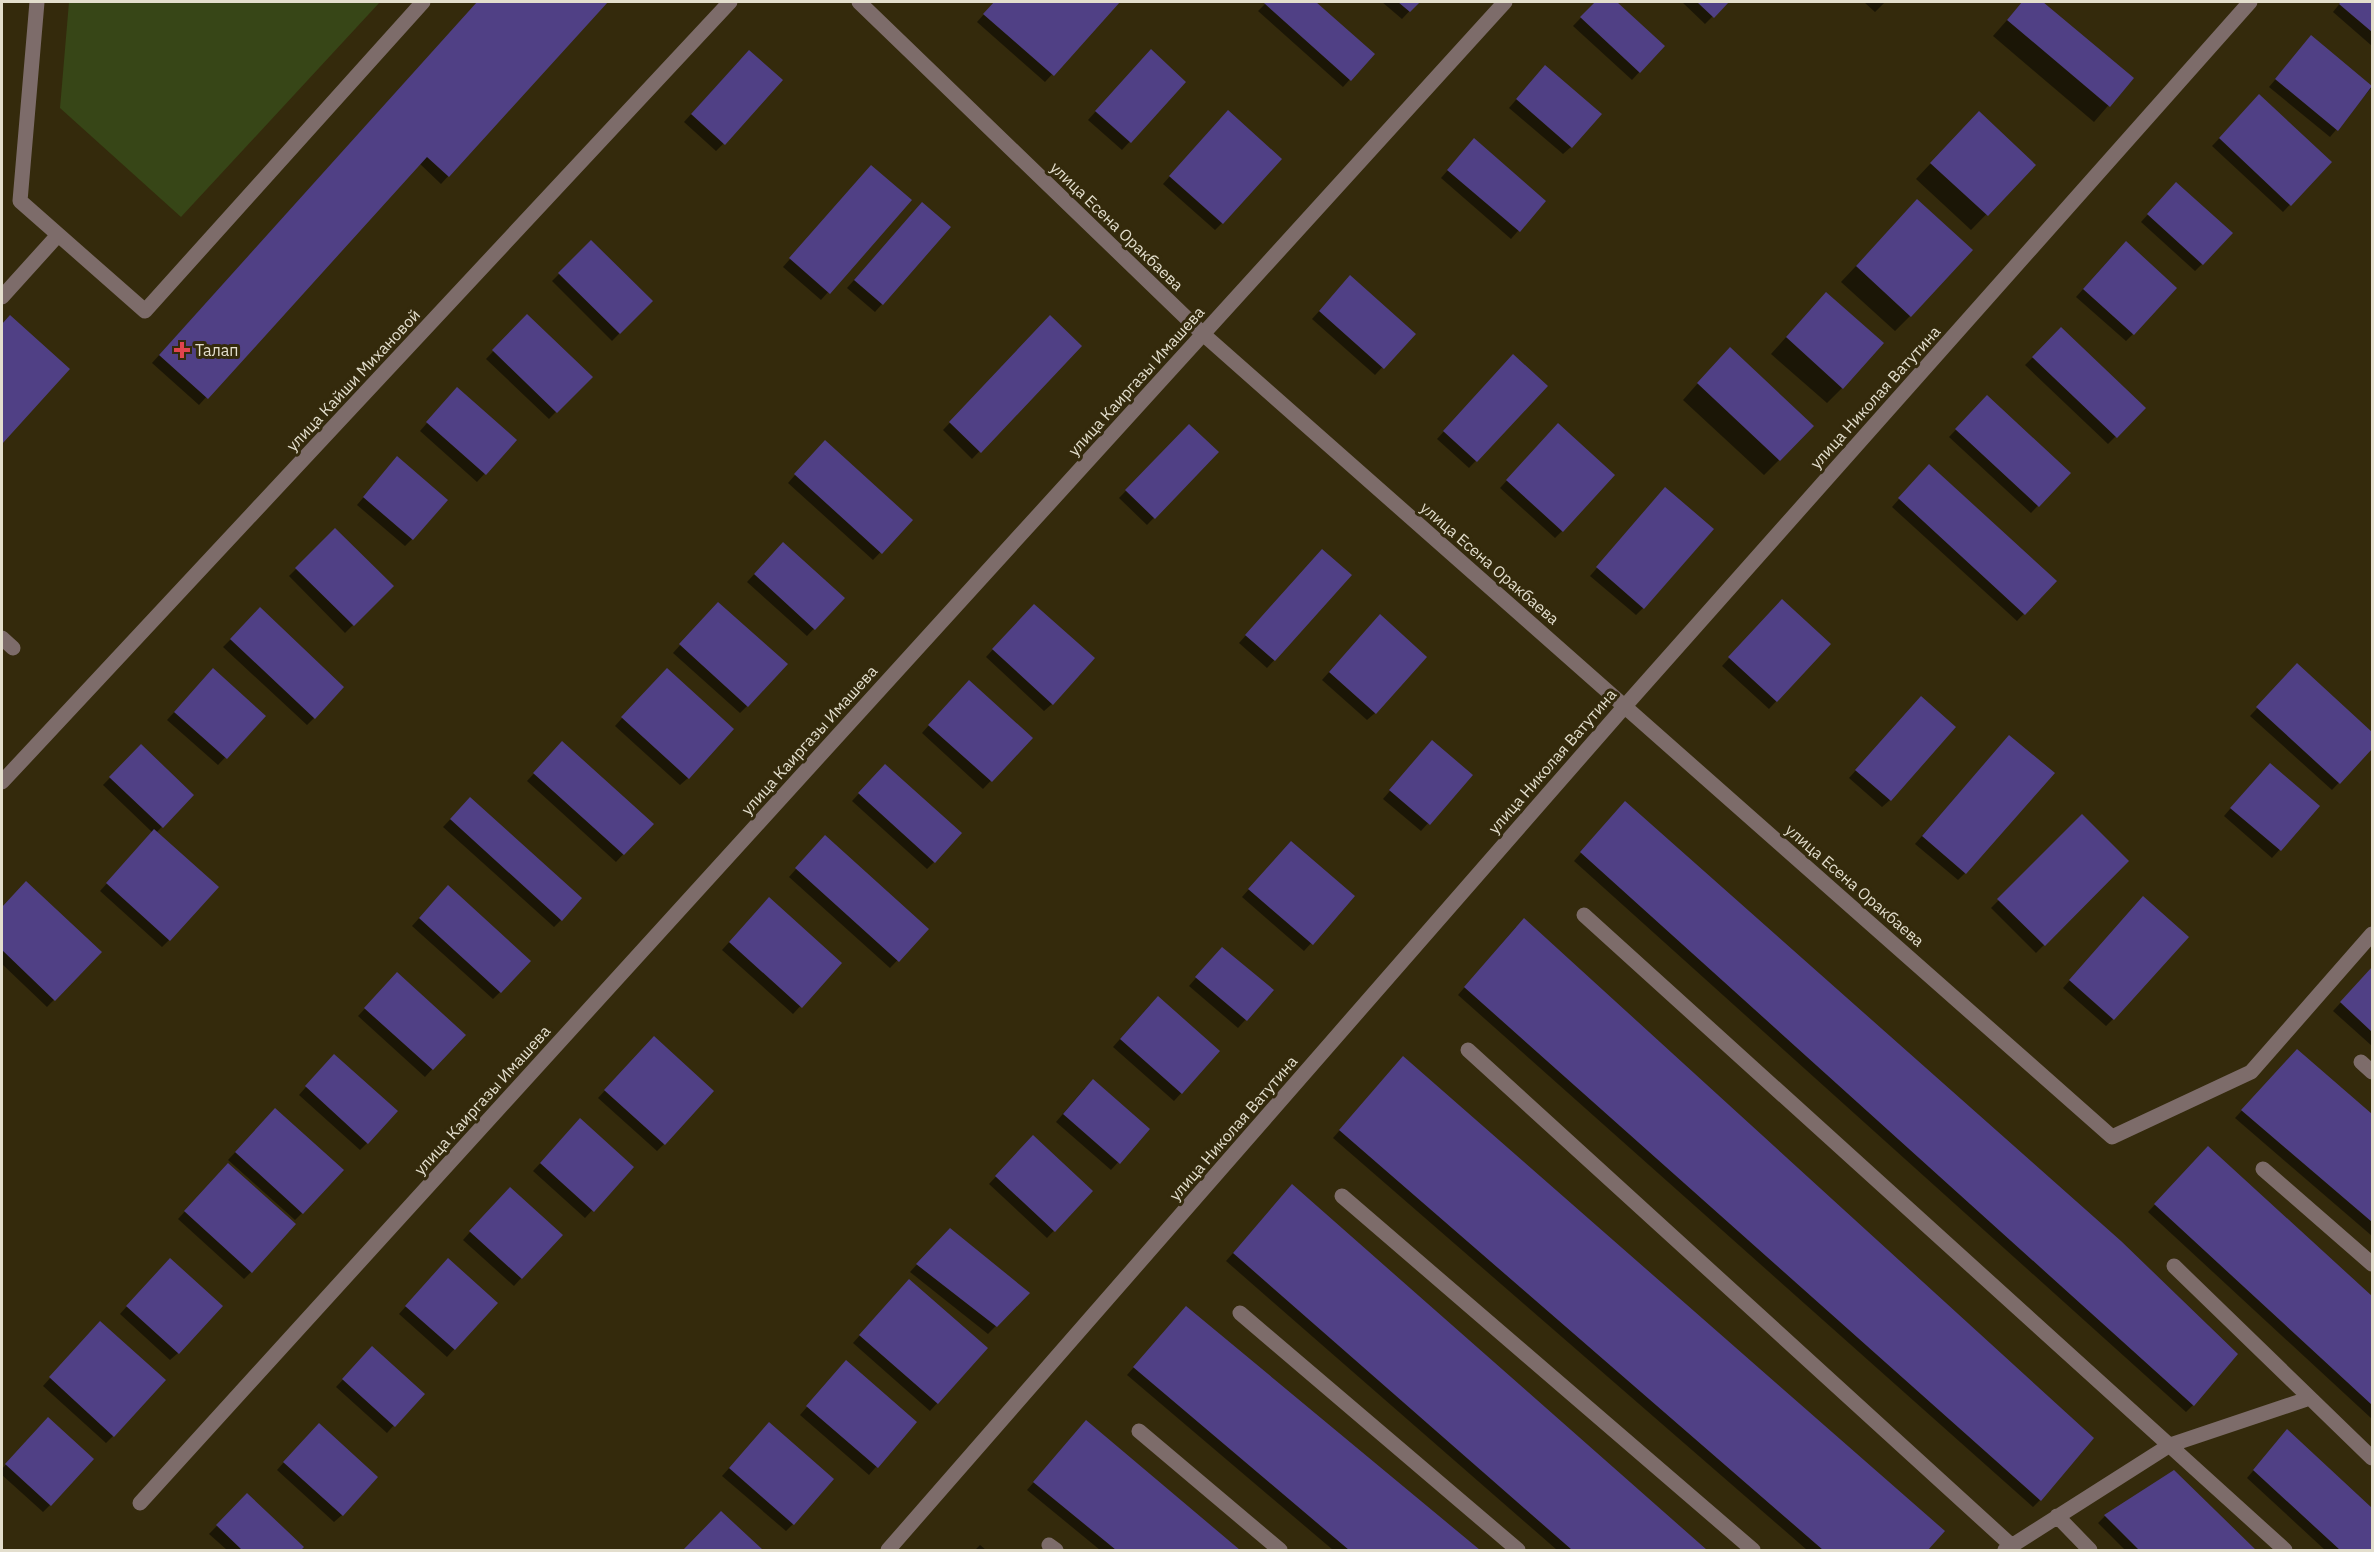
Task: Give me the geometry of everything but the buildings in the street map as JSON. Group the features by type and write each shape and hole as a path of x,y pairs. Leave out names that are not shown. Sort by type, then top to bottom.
{"street":[{"path":"37,2 20,201 145,312 423,2"},
{"name":"улица Кайши Михановой","path":"2,782 730,2"},
{"name":"улица Есена Оракбаева","path":"859,2 1203,334 2112,1137 2251,1072 2373,934"},
{"name":"улица Каиргазы Имашева","path":"140,1503 1505,2"},
{"name":"улица Николая Ватутина","path":"888,1551 1625,706 2250,2"},
{"path":"2,297 58,235"},
{"path":"1584,915 2285,1551"},
{"path":"1468,1050 2008,1548 2170,1445 2310,1398"},
{"path":"2263,1169 2373,1264"},
{"path":"1342,1196 1753,1551"},
{"path":"2174,1266 2373,1458"},
{"path":"1240,1313 1518,1551"},
{"path":"1139,1431 1280,1551"},
{"path":"2057,1516 2090,1551"}],"green space":[{"path":"69,2 380,2 181,217 60,108"}],"place":[{"name":"Талап","path":"182,350"}]}
